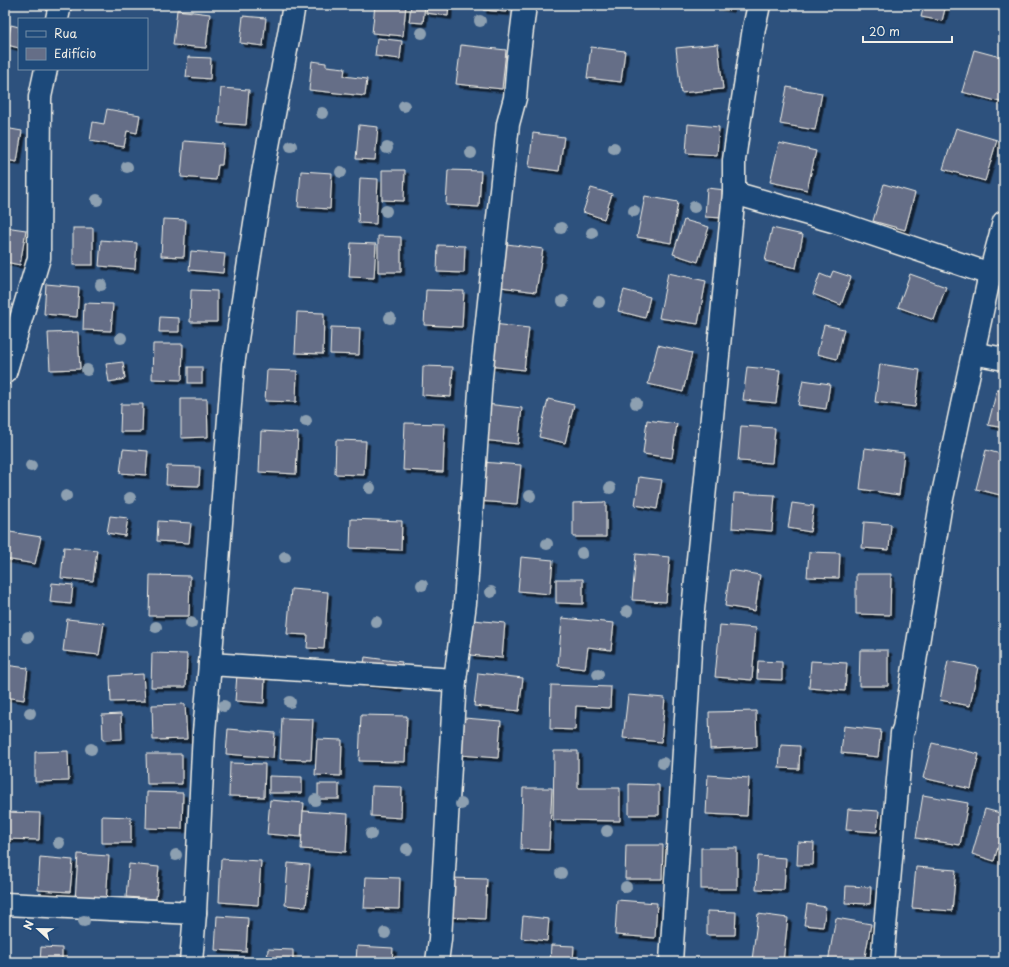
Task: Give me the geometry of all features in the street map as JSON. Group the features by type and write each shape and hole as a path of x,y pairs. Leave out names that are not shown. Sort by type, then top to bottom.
{"street":[{"path":"57,18 60,5"},
{"path":"191,962 195,913 204,732 233,365 262,178 290,34 294,5"},
{"path":"437,962 440,939 455,680 464,603 481,377 508,124 515,98 525,5"},
{"path":"671,962 692,620 734,193 734,160 754,28 759,5"},
{"path":"5,373 39,258 40,97 46,70"},
{"path":"734,193 836,222 990,274"},
{"path":"882,962 902,734 940,503 990,274 1004,222"},
{"path":"973,353 1004,359"},
{"path":"210,664 455,680"},
{"path":"5,904 195,913"}],"building":[{"path":"375,5 406,5 403,36 372,33"},
{"path":"411,5 425,5 423,23 409,22"},
{"path":"427,5 449,5 448,16 426,13"},
{"path":"484,5 506,5 506,12 483,10"},
{"path":"710,5 731,5 730,9"},
{"path":"924,5 946,5 942,21 921,17"},
{"path":"177,10 210,14 206,48 173,45"},
{"path":"243,16 266,18 263,46 240,43"},
{"path":"11,25 18,27 18,48 7,45"},
{"path":"377,38 402,41 400,59 375,56"},
{"path":"718,44 723,89 681,93 676,48"},
{"path":"461,45 506,50 502,89 456,84"},
{"path":"591,47 625,51 621,82 587,78"},
{"path":"974,50 1004,58 1004,103 962,92"},
{"path":"188,57 211,58 210,79 186,77"},
{"path":"312,61 326,63 326,66 345,68 344,76 367,79 365,96 309,90"},
{"path":"787,87 822,93 815,130 780,124"},
{"path":"221,88 249,90 246,125 218,123"},
{"path":"107,109 140,115 137,133 127,131 124,147 90,141 93,122 104,124"},
{"path":"688,124 719,127 717,155 686,153"},
{"path":"359,125 378,127 375,160 356,159"},
{"path":"5,128 22,131 17,162 5,160"},
{"path":"956,128 997,140 985,181 943,169"},
{"path":"533,133 564,137 559,171 529,167"},
{"path":"184,141 224,144 222,165 218,165 216,180 181,177"},
{"path":"779,143 816,151 807,190 770,182"},
{"path":"382,170 405,170 404,201 382,200"},
{"path":"448,170 481,171 479,207 446,205"},
{"path":"301,171 332,173 330,209 298,207"},
{"path":"360,178 378,179 376,224 358,223"},
{"path":"884,184 915,193 905,230 873,221"},
{"path":"591,188 612,194 604,219 583,212"},
{"path":"707,188 726,190 723,218 705,217"},
{"path":"645,196 678,202 671,243 637,237"},
{"path":"163,219 186,220 184,257 161,256"},
{"path":"684,220 709,227 698,262 673,254"},
{"path":"5,227 26,230 20,265 5,262"},
{"path":"73,228 93,228 93,265 73,265"},
{"path":"772,228 803,235 796,268 765,261"},
{"path":"378,236 401,237 401,272 378,272"},
{"path":"101,240 137,243 135,269 99,266"},
{"path":"351,243 376,244 374,278 349,277"},
{"path":"507,244 543,249 536,292 501,287"},
{"path":"438,245 465,246 464,273 437,272"},
{"path":"191,251 225,254 223,273 189,270"},
{"path":"833,271 851,277 841,305 813,294 820,274 830,278"},
{"path":"668,273 706,281 698,324 659,318"},
{"path":"910,274 946,287 934,320 898,307"},
{"path":"46,284 79,287 77,317 44,314"},
{"path":"191,290 217,291 217,322 190,322"},
{"path":"426,290 464,291 462,327 424,325"},
{"path":"624,290 650,297 645,318 618,311"},
{"path":"84,303 113,304 111,331 83,330"},
{"path":"297,312 324,313 323,354 295,353"},
{"path":"160,317 179,318 179,332 159,332"},
{"path":"493,324 529,328 524,370 488,366"},
{"path":"824,325 844,329 837,359 817,354"},
{"path":"331,327 360,328 359,355 330,354"},
{"path":"78,332 80,369 50,370 48,333"},
{"path":"153,344 183,344 182,380 152,379"},
{"path":"658,345 692,353 683,392 648,384"},
{"path":"123,362 125,379 109,382 106,364"},
{"path":"880,364 920,370 915,407 875,402"},
{"path":"423,366 453,367 451,397 422,395"},
{"path":"188,367 202,367 202,383 188,383"},
{"path":"747,367 780,370 776,403 743,400"},
{"path":"267,370 297,371 296,402 265,401"},
{"path":"803,380 830,384 826,409 798,405"},
{"path":"997,390 1004,391 1004,428 988,425"},
{"path":"181,399 207,399 208,437 181,438"},
{"path":"548,399 574,405 565,443 539,437"},
{"path":"121,404 143,404 142,432 120,432"},
{"path":"486,404 522,408 518,444 482,440"},
{"path":"647,420 677,424 672,458 643,454"},
{"path":"405,423 445,424 443,472 403,470"},
{"path":"741,426 775,428 772,463 738,461"},
{"path":"261,431 298,433 296,474 259,472"},
{"path":"336,440 366,441 364,475 335,474"},
{"path":"865,448 904,453 899,495 860,489"},
{"path":"123,449 148,451 146,475 120,473"},
{"path":"986,450 1004,455 1004,496 976,489"},
{"path":"481,462 521,465 517,504 477,501"},
{"path":"167,466 200,467 199,486 166,485"},
{"path":"639,477 662,480 657,509 635,505"},
{"path":"734,493 775,495 772,531 732,528"},
{"path":"606,502 606,537 573,537 573,503"},
{"path":"792,503 814,506 810,532 788,528"},
{"path":"110,516 128,518 125,536 107,533"},
{"path":"351,519 402,521 401,550 350,548"},
{"path":"158,521 191,523 189,543 157,541"},
{"path":"864,522 891,524 889,550 862,548"},
{"path":"10,532 41,537 35,564 5,559"},
{"path":"64,547 97,550 93,581 61,578"},
{"path":"809,552 840,553 839,578 807,577"},
{"path":"636,554 670,557 666,602 632,600"},
{"path":"521,557 553,560 550,594 518,591"},
{"path":"730,570 760,575 755,611 725,606"},
{"path":"856,574 891,574 890,615 856,614"},
{"path":"150,575 190,576 189,616 149,616"},
{"path":"556,579 583,579 583,604 556,603"},
{"path":"52,583 73,585 71,604 50,602"},
{"path":"291,589 328,592 324,649 307,648 308,635 287,634"},
{"path":"562,618 614,623 611,650 588,647 585,669 558,666"},
{"path":"67,619 104,623 99,655 63,651"},
{"path":"473,620 505,623 502,658 470,655"},
{"path":"720,625 756,628 752,680 715,677"},
{"path":"860,650 888,650 888,686 859,686"},
{"path":"152,653 187,654 186,687 151,687"},
{"path":"365,657 402,662 398,688 361,683"},
{"path":"758,661 782,662 782,680 757,679"},
{"path":"811,661 847,663 845,691 809,688"},
{"path":"948,661 978,667 970,706 940,700"},
{"path":"5,665 28,668 24,700 5,697"},
{"path":"478,673 523,678 519,711 474,706"},
{"path":"143,674 145,701 111,702 110,676"},
{"path":"237,674 265,675 264,703 235,701"},
{"path":"551,685 611,687 610,708 576,706 575,730 550,729"},
{"path":"628,695 665,698 661,742 623,738"},
{"path":"185,704 187,739 153,740 152,705"},
{"path":"756,711 757,747 710,749 709,712"},
{"path":"121,714 122,739 103,740 102,715"},
{"path":"361,715 407,716 405,762 359,761"},
{"path":"282,718 313,719 311,760 280,759"},
{"path":"464,718 501,721 498,758 460,755"},
{"path":"844,726 881,730 878,757 841,753"},
{"path":"228,729 275,733 273,758 226,754"},
{"path":"317,739 342,740 341,776 315,775"},
{"path":"932,743 979,754 971,789 923,778"},
{"path":"781,745 800,746 799,769 779,768"},
{"path":"68,751 69,781 35,782 35,752"},
{"path":"554,751 578,751 578,788 620,788 620,821 553,820"},
{"path":"146,754 182,754 182,784 147,784"},
{"path":"230,763 265,764 264,797 229,796"},
{"path":"708,775 749,778 747,816 706,814"},
{"path":"269,776 302,777 302,793 269,793"},
{"path":"318,784 339,784 339,799 318,799"},
{"path":"629,784 659,785 659,815 629,815"},
{"path":"372,786 402,787 401,818 371,816"},
{"path":"523,788 552,788 549,850 521,849"},
{"path":"147,792 183,793 182,829 146,828"},
{"path":"923,795 968,803 960,845 916,838"},
{"path":"270,800 304,803 301,837 267,834"},
{"path":"848,809 879,811 877,832 846,830"},
{"path":"985,809 1004,814 1004,827 994,861 972,854"},
{"path":"303,811 348,814 346,852 301,849"},
{"path":"5,812 40,813 39,840 5,839"},
{"path":"102,816 131,817 131,843 102,843"},
{"path":"798,842 814,843 813,865 797,865"},
{"path":"626,845 663,845 662,879 625,879"},
{"path":"701,848 737,848 737,889 701,889"},
{"path":"78,854 109,856 106,903 75,901"},
{"path":"758,856 786,858 784,890 756,889"},
{"path":"40,857 73,860 70,892 38,890"},
{"path":"221,859 261,861 258,905 219,902"},
{"path":"288,863 310,865 306,907 285,905"},
{"path":"129,864 159,867 156,899 126,897"},
{"path":"916,867 956,870 952,911 912,908"},
{"path":"366,877 400,878 399,909 364,908"},
{"path":"450,878 487,879 485,919 448,917"},
{"path":"846,886 871,887 870,904 845,903"},
{"path":"617,900 657,903 655,938 615,935"},
{"path":"807,904 826,907 823,927 804,925"},
{"path":"707,911 736,912 735,935 707,935"},
{"path":"758,914 788,918 783,962 752,960"},
{"path":"217,916 248,918 246,952 215,950"},
{"path":"523,916 549,919 547,941 521,938"},
{"path":"836,918 871,924 864,962 828,962"},
{"path":"551,945 574,946 573,962 550,962"},
{"path":"357,946 393,948 392,962 356,962"},
{"path":"41,947 62,948 62,962 40,962"},
{"path":"268,949 293,950 293,962 267,962"}]}
